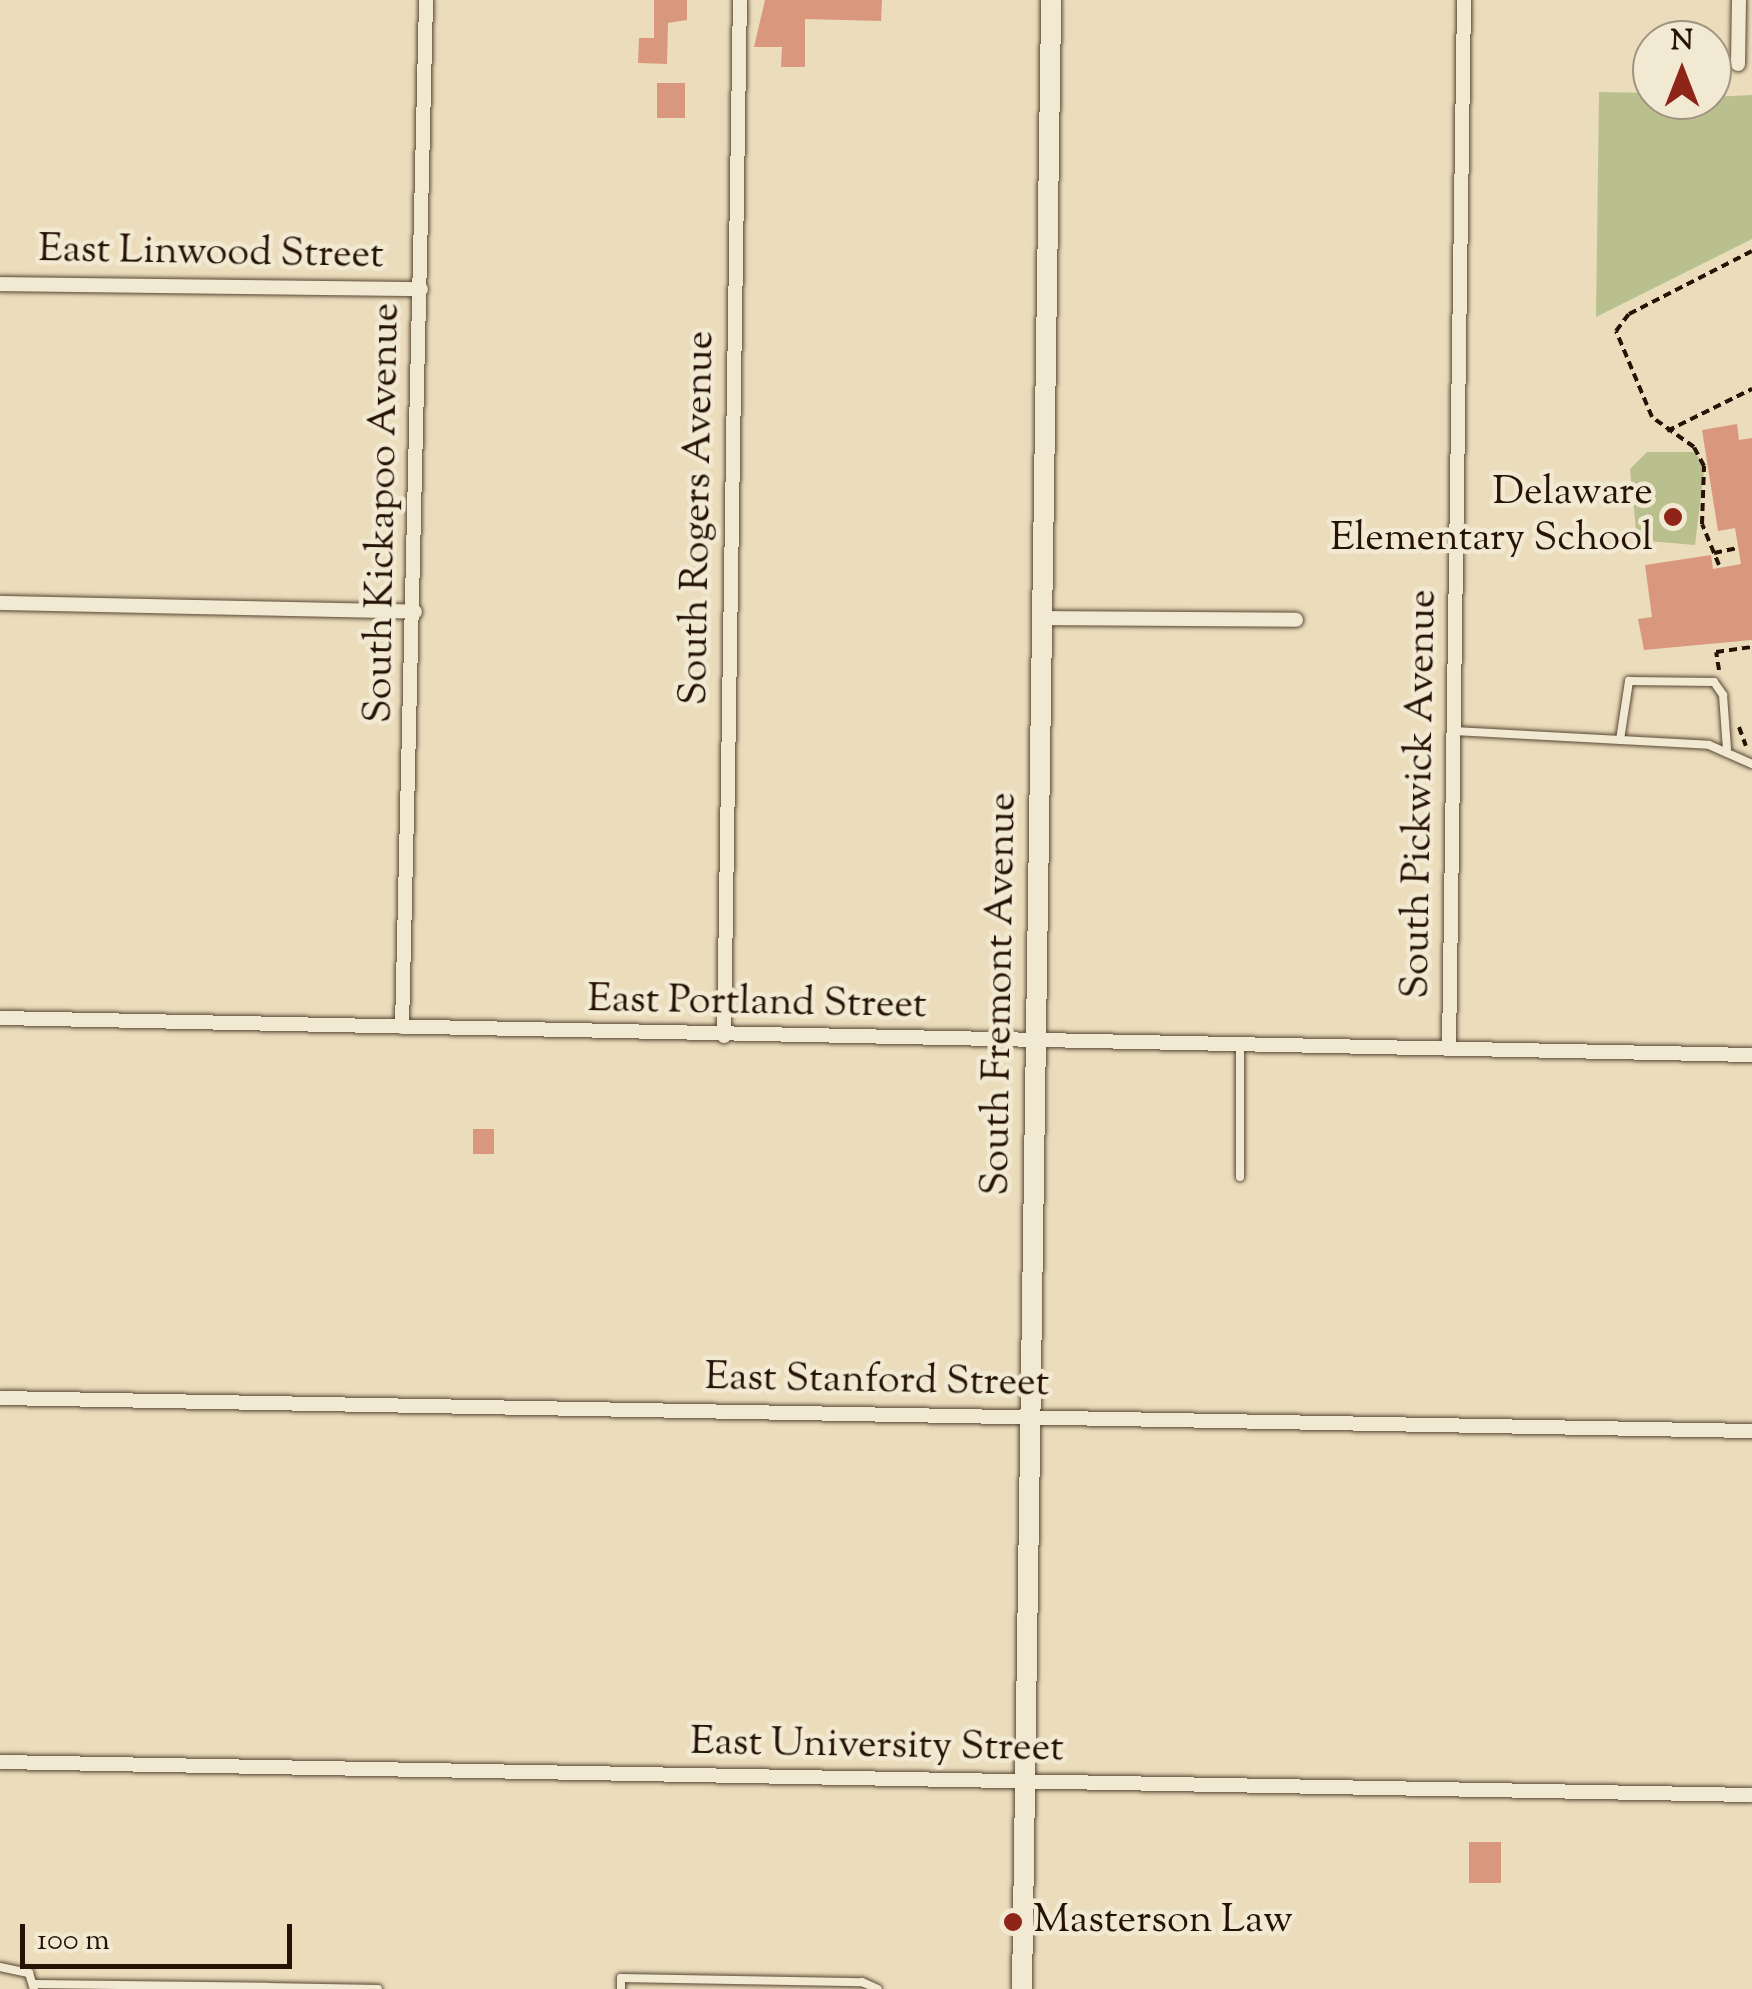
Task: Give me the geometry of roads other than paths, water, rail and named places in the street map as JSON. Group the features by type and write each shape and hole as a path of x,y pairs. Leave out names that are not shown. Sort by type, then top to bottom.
{"street":[{"name":"South Kickapoo Avenue","path":"402,1027 426,0"},
{"name":"South Rogers Avenue","path":"724,1036 740,0"},
{"name":"South Fremont Avenue","path":"1022,1989 1051,0"},
{"name":"South Pickwick Avenue","path":"1449,1050 1464,0"},
{"path":"1738,64 1739,0"},
{"name":"East Linwood Street","path":"0,284 421,289"},
{"path":"0,603 414,612"},
{"path":"1040,618 1296,620"},
{"name":"East Portland Street","path":"0,1018 1752,1055"},
{"name":"East Stanford Street","path":"0,1398 1752,1431"},
{"name":"East University Street","path":"0,1762 1752,1795"}],"lane":[{"path":"1620,740 1629,681 1714,682 1723,695 1727,749"},
{"path":"1454,730 1727,749 1752,764"},
{"path":"1240,1046 1240,1177"},
{"path":"0,1967 29,1973 34,1986 378,1989"},
{"path":"621,1989 621,1978 668,1984 878,1989"}],"place":[{"name":"Delaware Elementary School","path":"1673,517"},
{"name":"Masterson Law","path":"1013,1922"}]}
